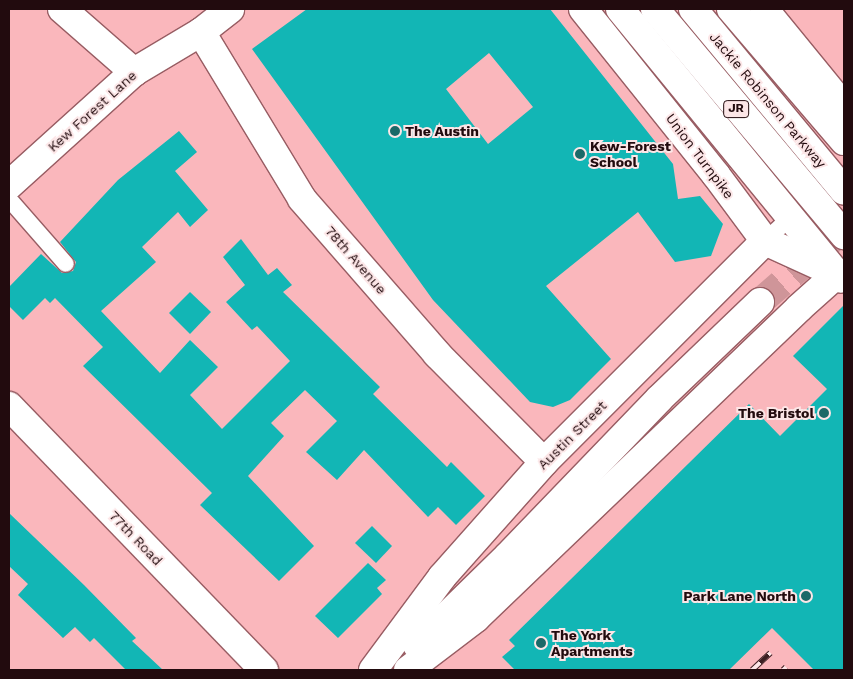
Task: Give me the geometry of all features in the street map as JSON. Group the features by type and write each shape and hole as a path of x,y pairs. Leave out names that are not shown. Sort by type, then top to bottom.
{"main road":[{"path":"62,9 134,72"},
{"name":"Kew Forest Lane","path":"9,186 134,72 201,32 230,9"},
{"name":"Union Turnpike","path":"583,9 697,150 765,241 841,279"},
{"path":"408,670 476,618 798,308 841,279 620,9"},
{"name":"Jackie Robinson Parkway","path":"655,9 844,235"},
{"name":"Jackie Robinson Parkway","path":"693,9 844,191"},
{"path":"732,9 844,141"},
{"path":"764,9 844,108"},
{"name":"78th Avenue","path":"201,32 302,199 437,354 544,462"},
{"name":"Austin Street","path":"373,670 442,578 544,462 765,241"},
{"path":"391,670 760,302"},
{"name":"77th Road","path":"9,406 264,670"}],"lane":[{"path":"9,199 66,264"},
{"name":"Austin Street","path":"765,241 791,217"}],"building":[{"path":"307,9 550,9 673,164 678,199 700,196 723,224 711,256 675,262 638,212 546,286 611,359 570,400 553,407 530,402 433,300 252,49","holes":["489,53 533,107 488,144 446,89"]},
{"path":"179,131 197,152 175,171 208,210 190,227 178,212 142,247 156,262 101,311 160,373 190,340 218,367 190,395 222,429 290,361 257,326 252,330 226,302 245,285 223,257 241,239 268,275 277,268 292,285 283,292 380,387 373,394 447,467 451,462 485,496 456,525 438,507 428,517 364,450 337,480 306,452 337,421 305,390 271,423 284,436 248,476 314,546 279,581 200,505 212,493 83,366 103,347 55,298 50,303 45,298 23,320 9,306 9,287 41,254 62,273 73,271 76,262 60,242 118,180"},
{"path":"190,292 211,312 190,334 169,313"},
{"path":"844,305 844,670 814,670 772,628 729,670 515,670 502,657 515,646 509,640 749,404 780,436 827,389 793,356"},
{"path":"9,513 136,638 132,641 163,670 126,670 94,638 90,642 75,627 63,638 18,595 28,584 9,566"},
{"path":"372,526 392,546 376,563 355,543"},
{"path":"368,563 386,580 377,588 382,594 338,638 315,616"}],"tunnel":[{"path":"760,302 844,229"}],"railway":[{"path":"752,670 770,653"},
{"path":"783,670 786,667"}],"place":[{"name":"The Austin","path":"395,131"},
{"name":"Kew-Forest School","path":"580,154"},
{"name":"The Bristol","path":"824,413"},
{"name":"Park Lane North","path":"806,596"},
{"name":"The York Apartments","path":"541,643"}]}
